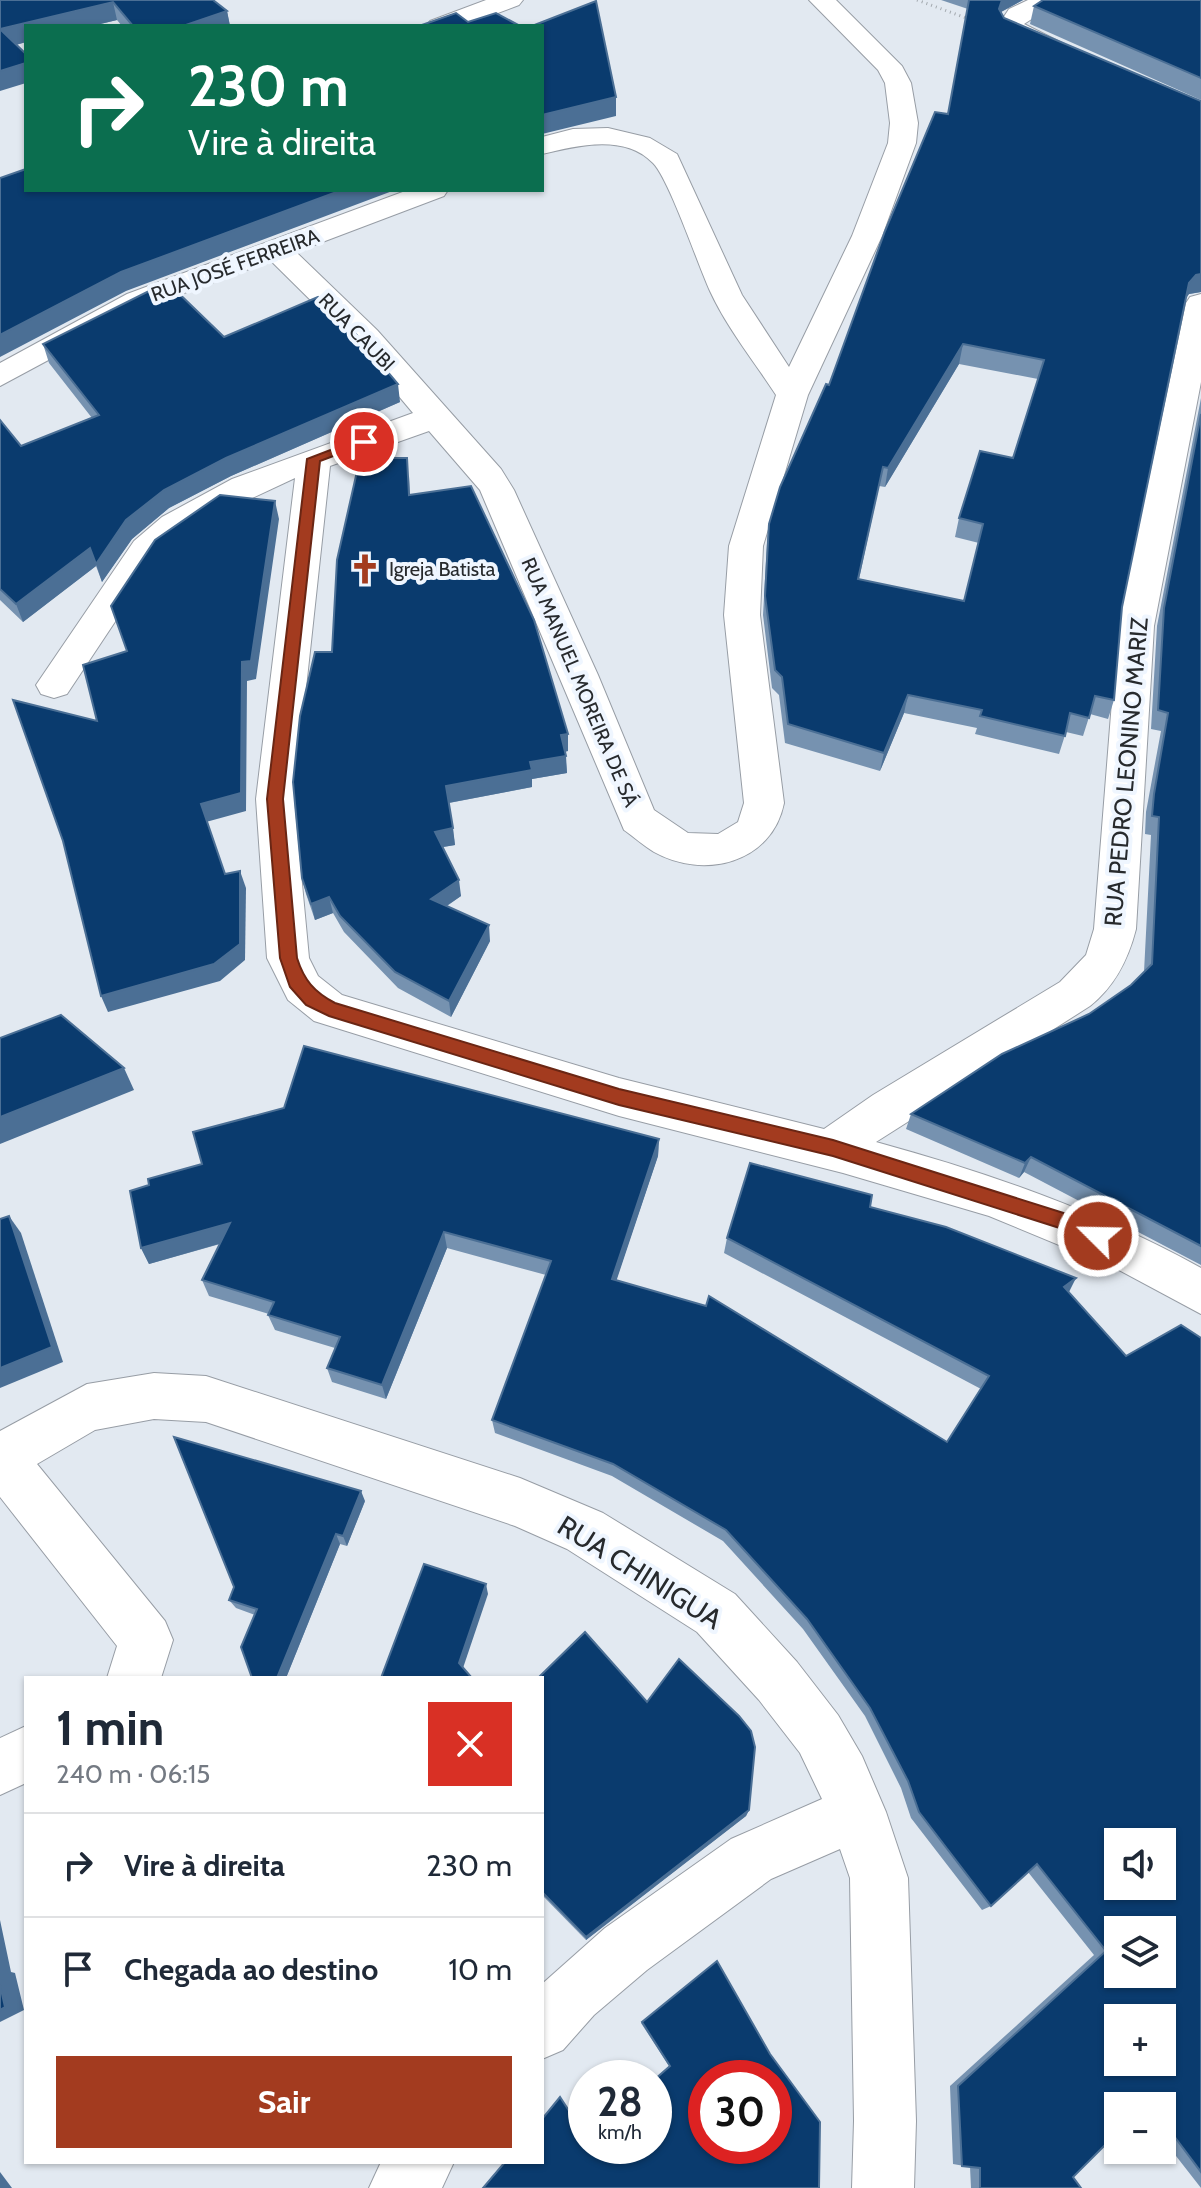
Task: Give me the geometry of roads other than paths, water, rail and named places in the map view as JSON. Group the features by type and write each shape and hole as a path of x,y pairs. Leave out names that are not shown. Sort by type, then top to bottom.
{"street":[{"path":"444,24 510,0"},
{"name":"RUA MANUEL MOREIRA DE SÁ","path":"434,417 484,469 497,490 580,675 638,819 669,842 687,848 718,849 738,843 752,833 764,803 742,615 746,546 792,395 867,236 902,143 904,123 898,83 889,66 822,0"},
{"path":"1048,0 1018,14 1010,27 1073,57"},
{"path":"544,145 581,136 610,138 654,147 667,160 727,295 792,395"},
{"name":"RUA JOSÉ FERREIRA","path":"0,376 138,300 429,192"},
{"name":"RUA CAUBI","path":"277,250 366,337 434,417"},
{"name":"RUA PEDRO LEONINO MARIZ","path":"833,1148 889,1108 1075,994 1096,978 1109,954 1115,929 1136,626 1201,303"},
{"path":"54,685 146,549 164,531 193,512 314,459 434,417"},
{"path":"314,459 275,799 288,958 296,982 312,1000 329,1009 619,1097 833,1148 1073,1224 1148,1259 1201,1292"},
{"name":"RUA CHINIGUA","path":"0,1458 87,1408 154,1396 206,1399 520,1503 585,1531 716,1613 778,1681 819,1734 858,1812 879,1878 885,2121 883,2188"},
{"path":"0,1458 146,1640 135,1676"},
{"path":"0,1767 24,1755"},
{"path":"544,2027 573,1994 626,1949 751,1859 858,1812"},
{"path":"400,2188 421,2164"}],"place":[{"name":"Igreja Batista","path":"365,569"}]}
